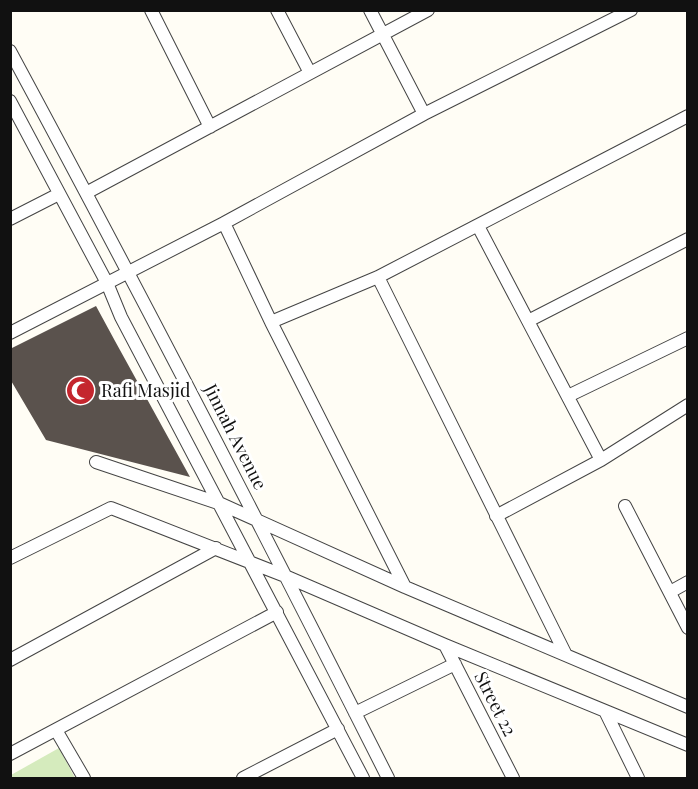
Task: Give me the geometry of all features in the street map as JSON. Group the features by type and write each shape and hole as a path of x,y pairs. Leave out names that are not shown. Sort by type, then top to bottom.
{"street":[{"path":"151,10 210,127"},
{"path":"277,10 310,73"},
{"path":"370,10 424,114"},
{"path":"86,193 428,10"},
{"path":"10,333 224,223 424,114 632,10"},
{"name":"Jinnah Avenue","path":"10,51 257,519 388,778"},
{"path":"10,101 107,283 122,317 363,778"},
{"path":"271,322 378,277 687,116"},
{"path":"10,219 59,194"},
{"path":"224,223 271,322 405,588"},
{"path":"478,226 601,460"},
{"path":"528,321 687,239"},
{"path":"378,277 566,655"},
{"path":"568,396 687,338"},
{"path":"496,516 601,460 687,405"},
{"path":"96,462 221,504 405,588 687,707"},
{"path":"625,506 687,628"},
{"path":"10,558 111,508 251,562 687,745"},
{"path":"10,660 216,548"},
{"path":"669,592 687,582"},
{"path":"10,754 277,612"},
{"name":"Street 22","path":"445,645 513,778"},
{"path":"355,713 455,664"},
{"path":"605,711 638,778"},
{"path":"243,778 338,729"},
{"path":"57,730 84,778"}],"green space":[{"path":"59,748 75,778 11,778 11,775"}],"building":[{"name":"Rafi Masjid","path":"96,306 190,477 46,440 10,379 10,349"}],"place":[{"name":"Rafi Masjid","path":"80,391"}]}
